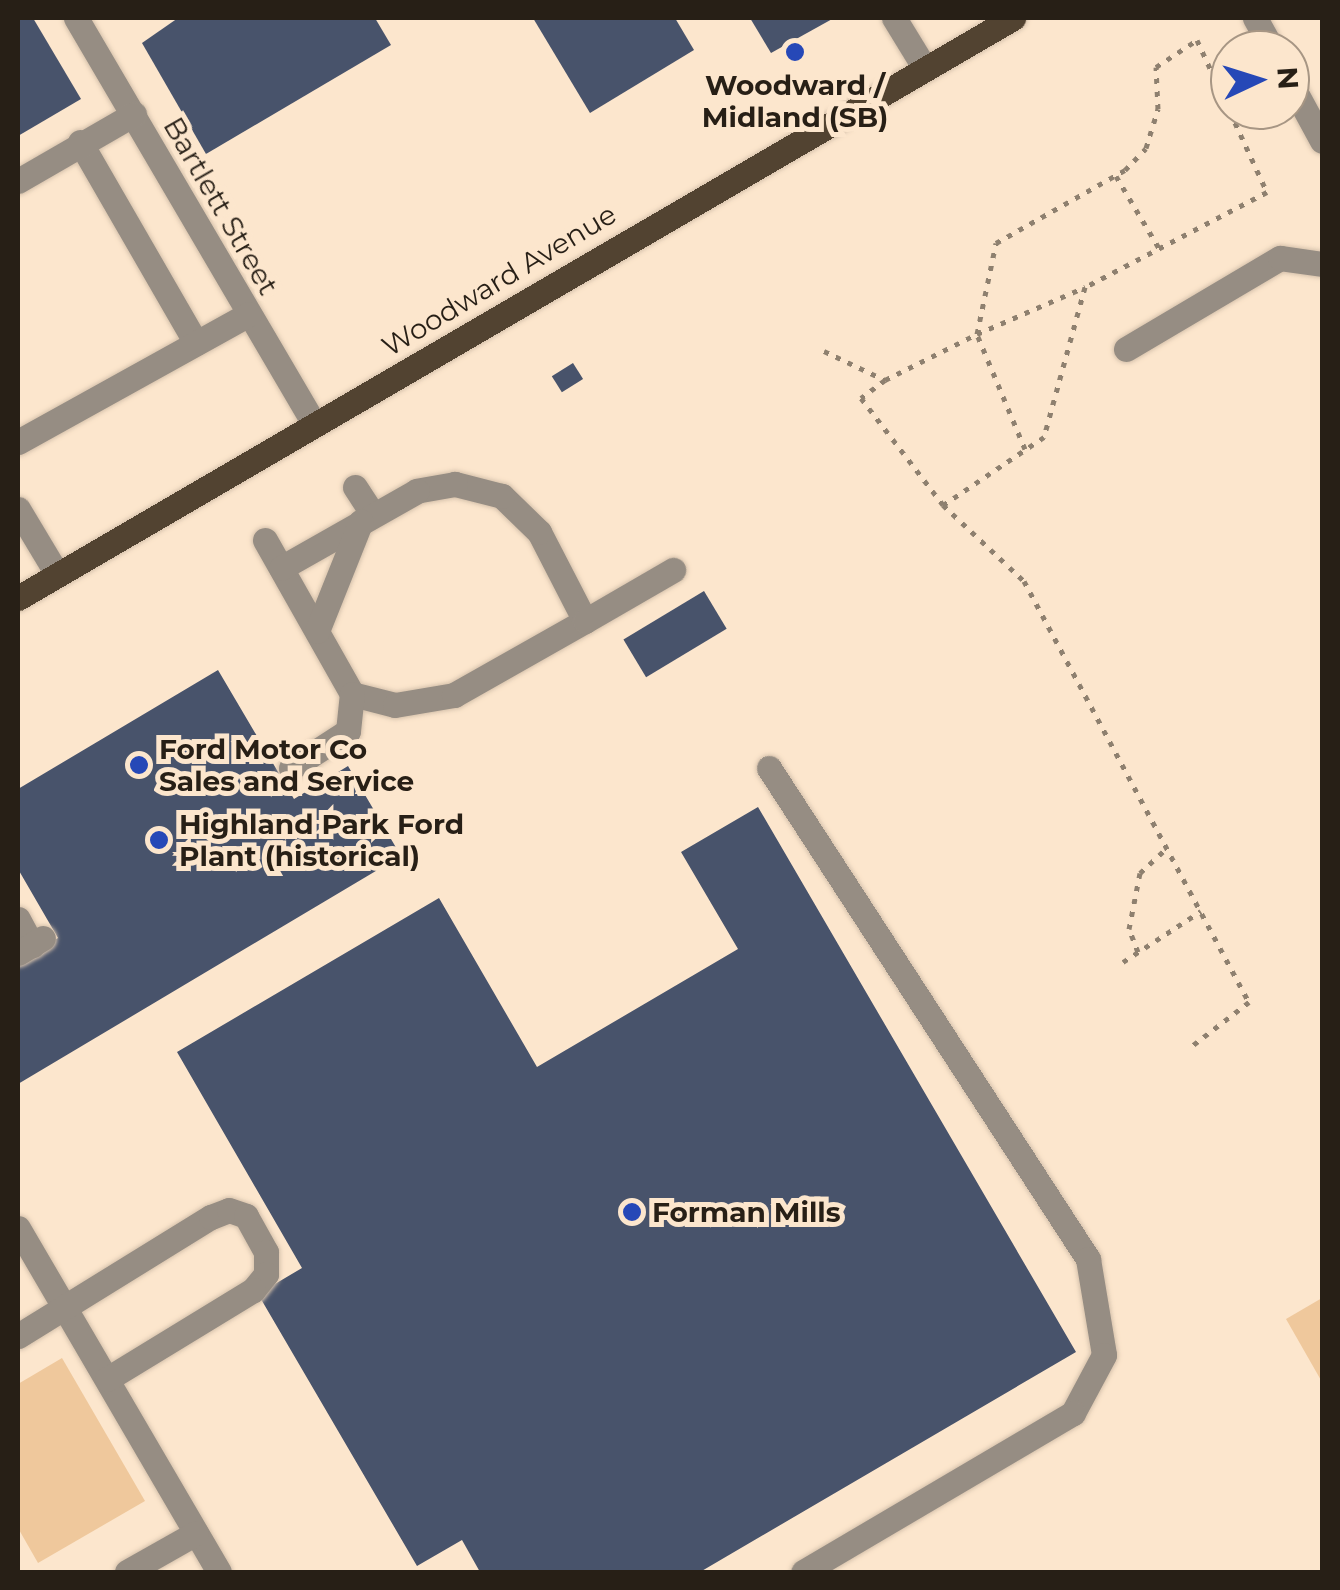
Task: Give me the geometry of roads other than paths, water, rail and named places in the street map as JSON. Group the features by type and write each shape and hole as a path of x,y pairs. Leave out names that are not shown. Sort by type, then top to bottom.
{"main road":[{"name":"Woodward Avenue","path":"18,596 1013,18"}],"street":[{"name":"Bartlett Street","path":"76,18 314,424"},
{"path":"894,18 924,67"},
{"path":"18,180 134,114"},
{"path":"80,142 196,343"},
{"path":"1126,349 1280,258 1322,265"},
{"path":"18,442 249,314"},
{"path":"281,568 417,491 454,484 502,496 539,532 585,621"},
{"path":"316,631 367,518 356,487"},
{"path":"18,509 58,574"},
{"path":"265,540 352,694 348,730 291,768"},
{"path":"352,694 395,706 454,696 673,570"},
{"path":"770,768 1088,1259 1104,1355 1073,1413 802,1572"},
{"path":"18,919 31,945"},
{"path":"18,1336 211,1217 229,1210 246,1216 266,1252 266,1274 253,1290 107,1379"},
{"path":"18,1228 219,1572"},
{"path":"127,1572 196,1533"}],"place":[{"name":"Woodward / Midland (SB)","path":"795,52"},
{"name":"Ford Motor Co Sales and Service","path":"139,765"},
{"name":"Highland Park Ford Plant (historical)","path":"159,840"},
{"name":"Forman Mills","path":"632,1212"}]}
